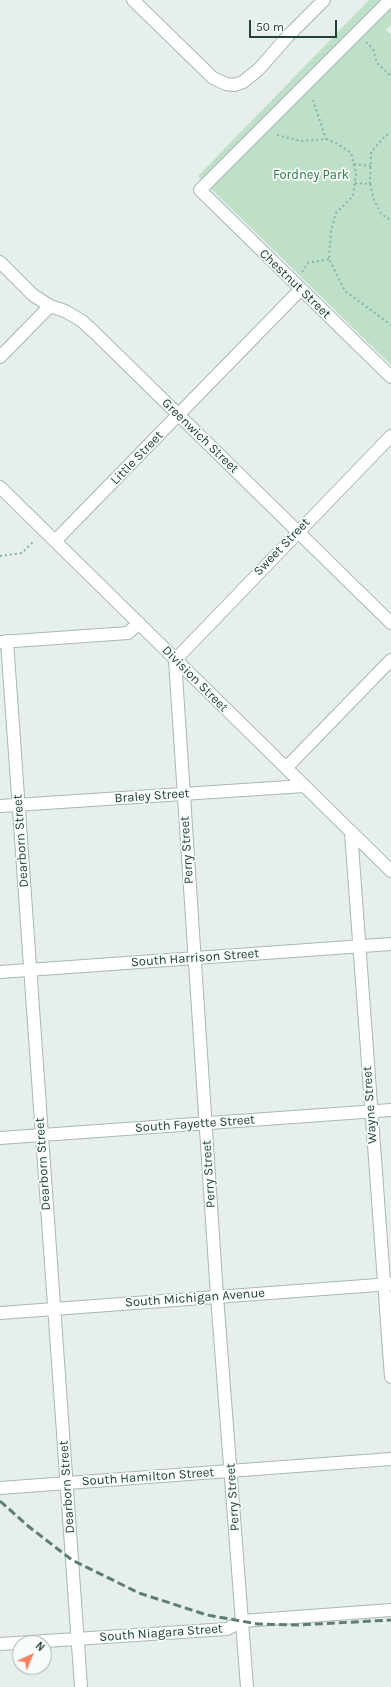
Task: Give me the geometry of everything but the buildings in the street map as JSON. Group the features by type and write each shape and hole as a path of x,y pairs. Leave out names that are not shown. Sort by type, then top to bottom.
{"street":[{"path":"132,0 213,78 226,84 234,85 243,82 259,69 287,37 324,0"},
{"name":"Chestnut Street","path":"390,0 200,190 391,377"},
{"name":"Greenwich Street","path":"0,262 33,295 50,306 65,311 82,321 391,623"},
{"name":"Little Street","path":"56,540 301,289"},
{"path":"0,357 50,306"},
{"name":"Sweet Street","path":"175,660 391,436"},
{"name":"Division Street","path":"0,487 56,540 175,660 391,871"},
{"path":"4,642 128,633 139,623"},
{"name":"Dearborn Street","path":"4,642 18,805 81,1687"},
{"name":"Perry Street","path":"175,660 217,1296 232,1471 247,1687"},
{"path":"286,768 391,660"},
{"name":"Braley Street","path":"0,806 304,786"},
{"name":"Wayne Street","path":"351,832 371,1112 387,1284 391,1377"},
{"name":"South Harrison Street","path":"0,972 391,944"},
{"name":"South Fayette Street","path":"0,1138 391,1110"},
{"name":"South Michigan Avenue","path":"0,1313 387,1284"},
{"name":"South Hamilton Street","path":"0,1488 391,1459"},
{"name":"South Niagara Street","path":"0,1644 226,1629 242,1620 391,1610"}],"path":[{"path":"366,42 373,49 377,63 391,76"},
{"path":"313,100 326,140"},
{"path":"391,134 386,136 372,152 370,184 374,200 380,214 391,220"},
{"path":"277,136 301,141 326,140 338,144 351,153 356,173 353,196 336,213 331,232 329,259 345,291 391,325"},
{"path":"354,164 371,166"},
{"path":"355,182 370,184"},
{"path":"301,274 302,269 308,263 329,259"},
{"path":"0,556 22,553 34,541"}],"green space":[{"name":"Fordney Park","path":"369,0 391,0 391,25 386,30 391,34 391,365 198,176"}],"railway":[{"path":"0,1501 28,1526 72,1560 139,1593 207,1615 258,1624 298,1625 391,1620"}]}
